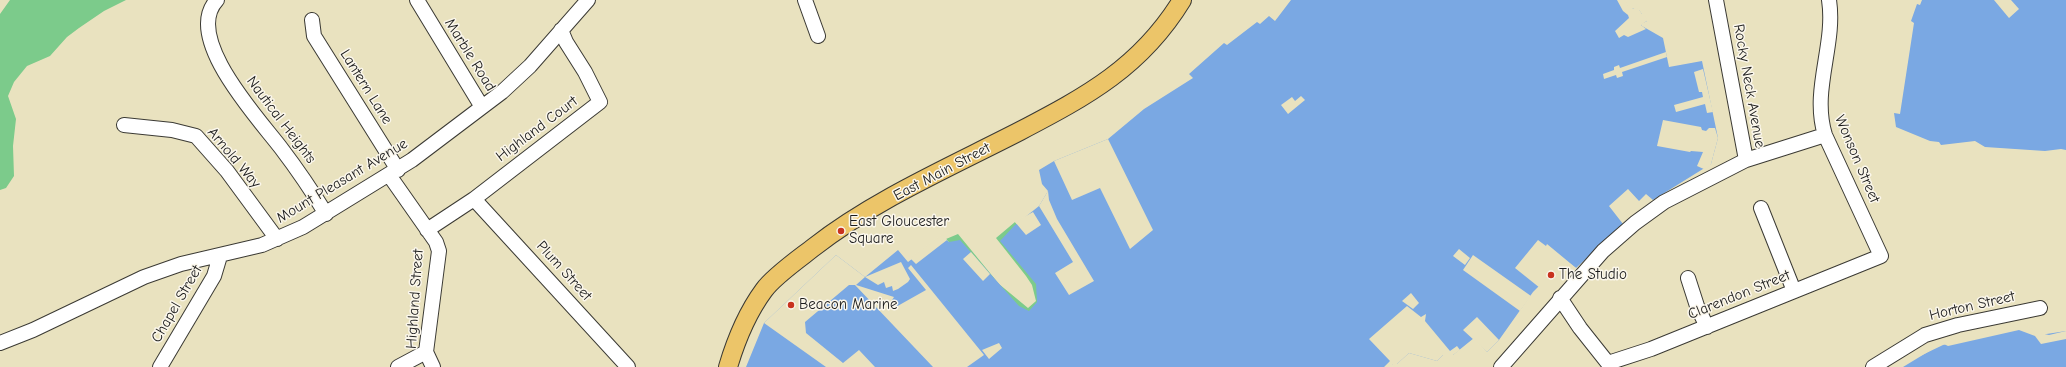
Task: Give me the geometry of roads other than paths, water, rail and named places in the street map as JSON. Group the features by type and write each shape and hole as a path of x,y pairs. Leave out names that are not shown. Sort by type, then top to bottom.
{"main road":[{"name":"East Main Street","path":"728,367 748,314 764,289 800,258 849,221 1086,95 1131,62 1150,44 1173,15 1182,0"}],"street":[{"name":"Nautical Heights","path":"218,0 208,16 208,34 211,44 237,94 309,186 326,214"},
{"name":"Marble Road","path":"417,0 482,107"},
{"name":"Mount Pleasant Avenue","path":"0,343 39,327 144,277 181,264 262,245 303,227 326,214 394,173 516,80 588,0"},
{"path":"805,0 818,36"},
{"name":"Rocky Neck Avenue","path":"1501,367 1560,298 1603,251 1635,223 1664,202 1746,160 1716,0"},
{"name":"Wonson Street","path":"1829,0 1830,15 1820,109 1821,122 1825,135 1881,256"},
{"path":"1830,15 1839,0"},
{"name":"Lantern Lane","path":"312,20 314,36 394,173"},
{"name":"Highland Court","path":"427,230 474,198 600,102 585,72 566,42 561,30"},
{"name":"Arnold Way","path":"124,125 172,130 196,136 226,171 277,239"},
{"path":"1746,160 1825,135"},
{"name":"Highland Street","path":"394,173 427,230 436,242 439,251 426,352 433,367"},
{"name":"Plum Street","path":"474,198 628,367"},
{"path":"1761,208 1794,291"},
{"name":"Chapel Street","path":"160,367 214,276 220,256"},
{"name":"Clarendon Street","path":"1610,365 1651,350 1881,256"},
{"path":"1688,278 1697,306 1707,327"},
{"path":"1560,298 1610,365"},
{"name":"Horton Street","path":"1873,367 1925,335 1958,325 2040,308"},
{"path":"398,367 426,352"}],"water":[{"path":"1291,0 1624,0 1626,7 1639,10 1647,21 1641,24 1642,26 1663,38 1669,67 1702,61 1718,138 1711,164 1653,200 1646,194 1639,201 1628,189 1609,206 1623,224 1576,268 1565,260 1533,292 1499,340 1487,352 1474,338 1453,355 1443,355 1437,361 1409,353 1397,364 1393,364 1390,367 746,367 764,323 836,255 865,277 898,250 908,262 942,236 949,242 960,240 1019,306 1029,311 1037,302 1036,284 1000,241 1014,226 1039,206 1048,191 1042,184 1039,170 1054,161 1108,139 1144,109 1193,78 1189,74 1224,43 1227,45 1257,22 1260,24 1269,16 1275,21"},
{"path":"1922,0 1994,0 2009,18 2019,9 2011,0 2066,0 2066,150 2061,149 2045,151 1985,147 1975,141 1941,145 1939,142 1930,141 1896,127 1894,113 1900,114 1914,23 1911,21 1917,4 1920,5"},
{"path":"2015,328 2040,335 2066,331 2066,367 1897,367 1943,345"}],"place":[{"name":"East Gloucester Square","path":"841,231"},
{"name":"The Studio","path":"1551,275"},
{"name":"Beacon Marine","path":"791,305"}]}
